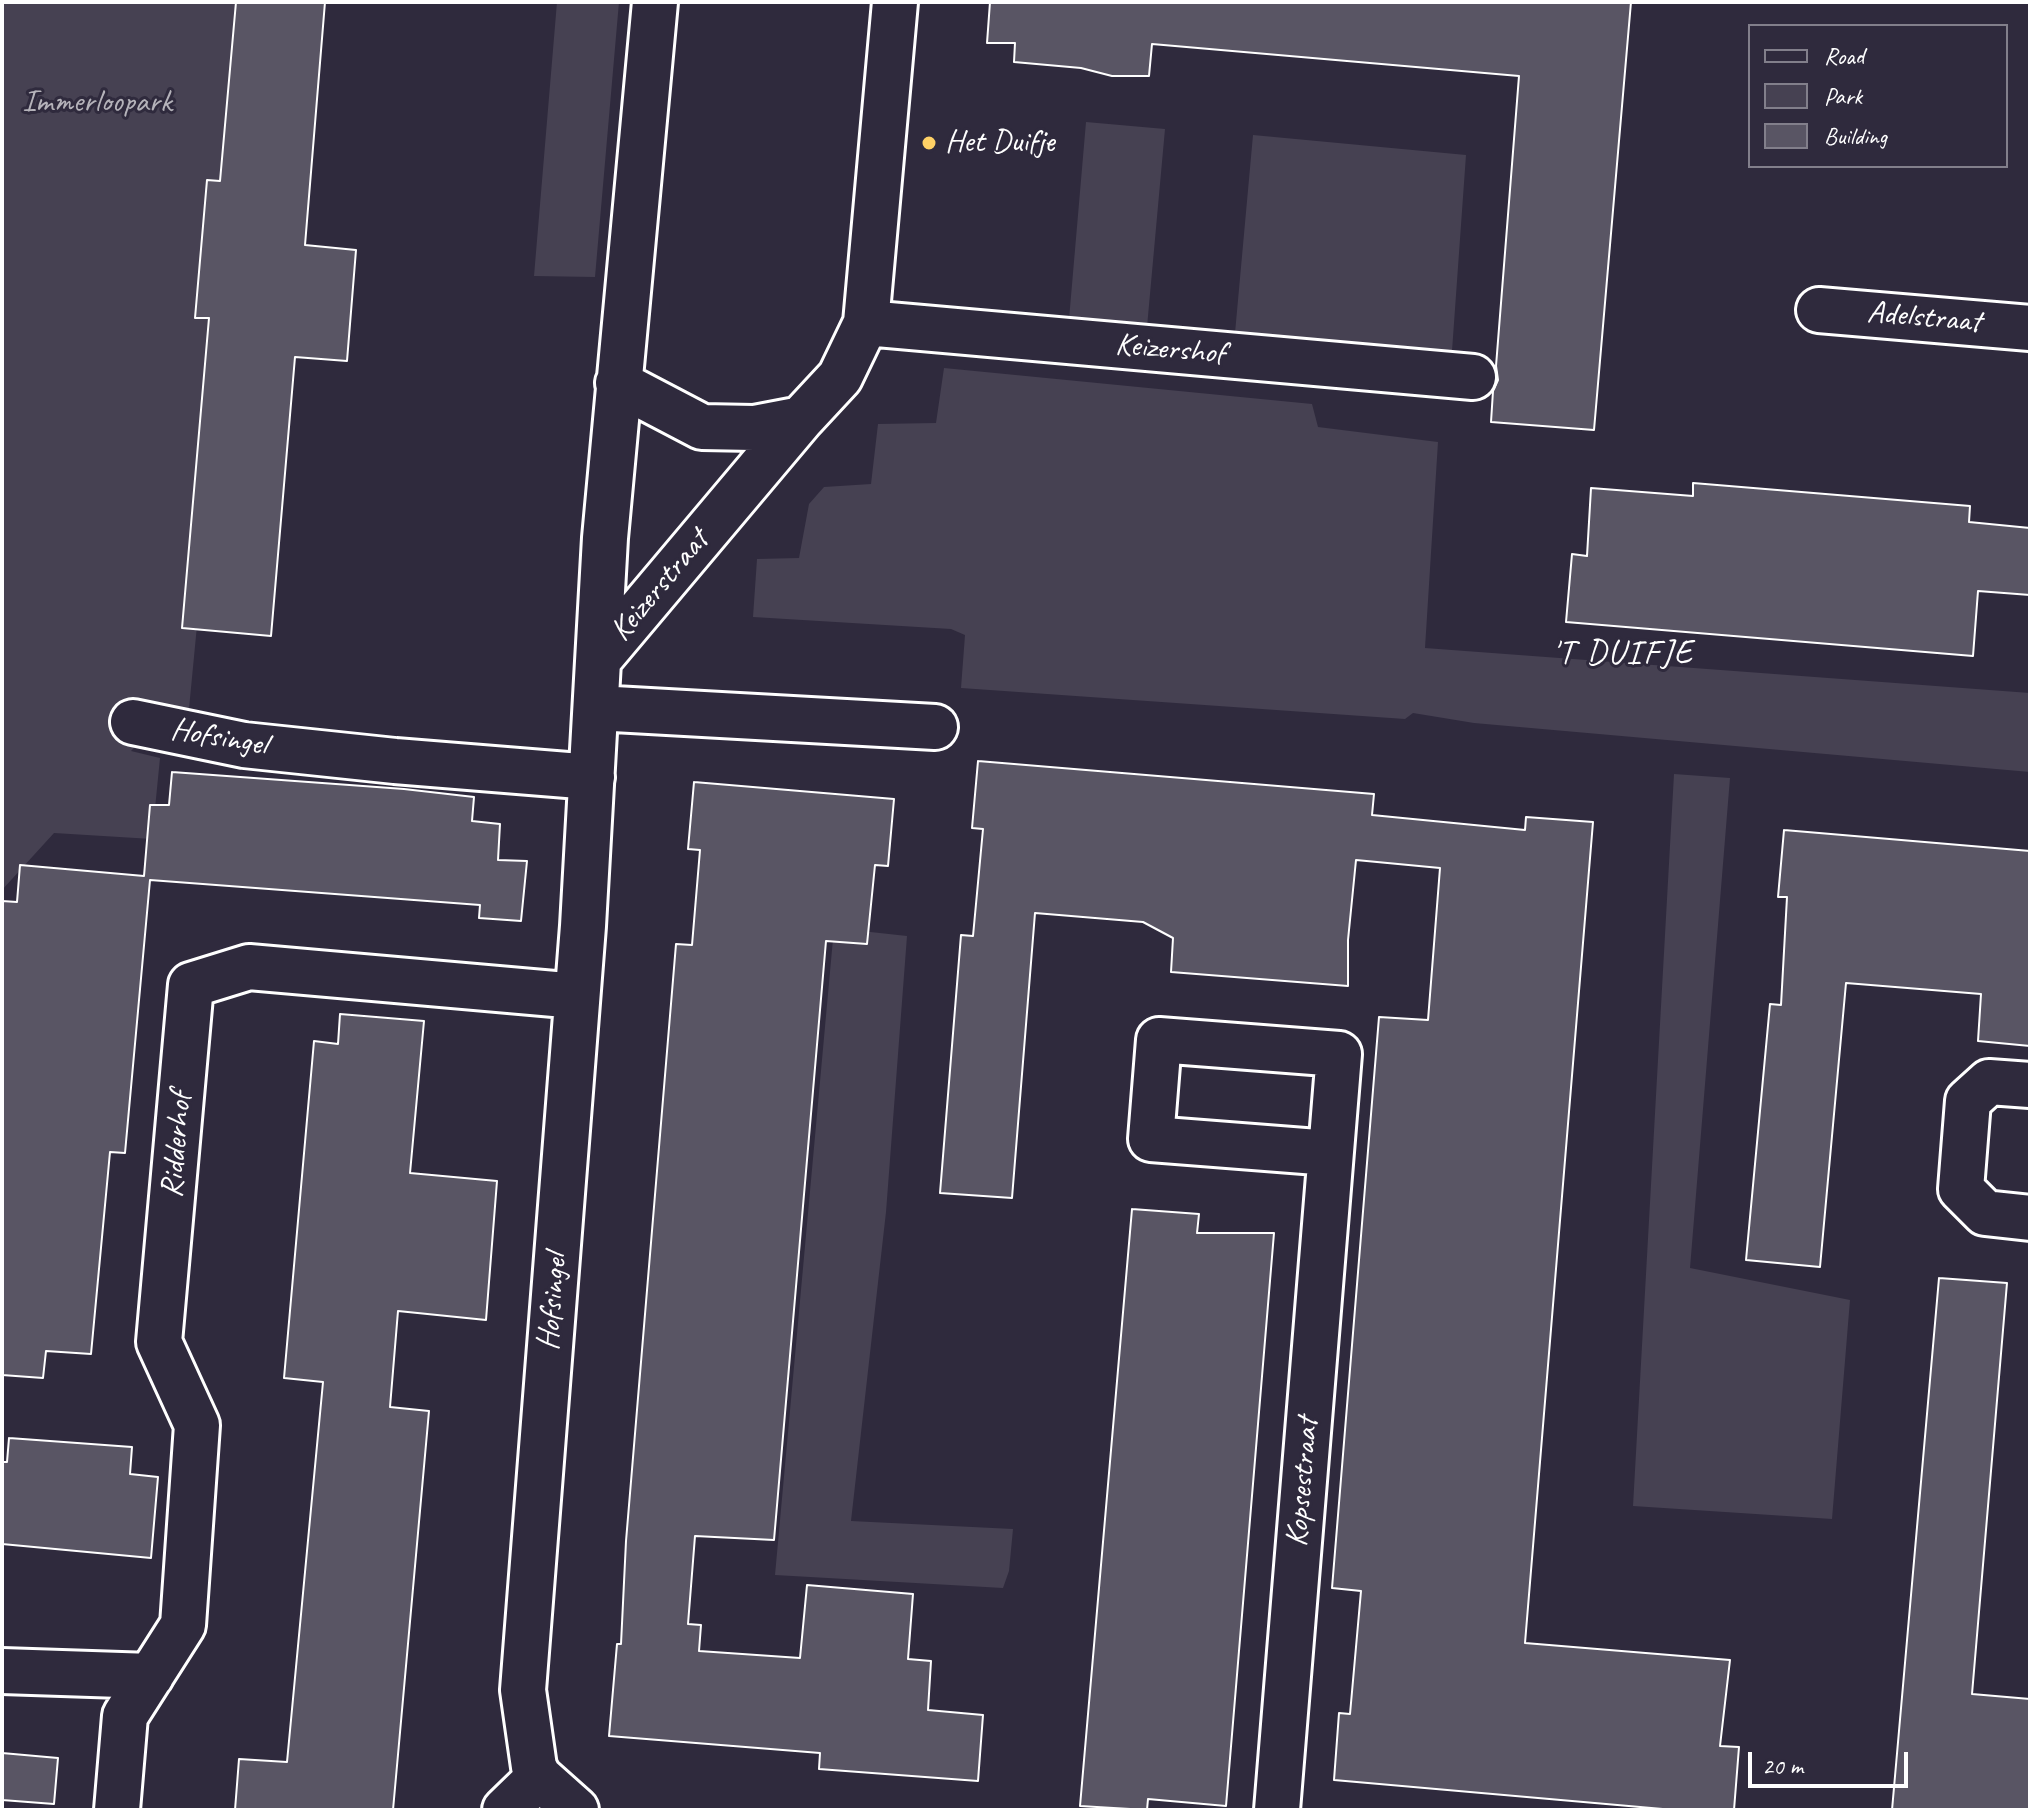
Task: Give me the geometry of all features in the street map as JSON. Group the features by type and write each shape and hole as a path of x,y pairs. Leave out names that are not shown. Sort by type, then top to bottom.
{"street":[{"name":"Keizerstraat","path":"599,659 618,383 655,2"},
{"name":"Keizerstraat","path":"599,659 840,377 866,323 895,2"},
{"name":"Adelstraat","path":"1819,310 2030,328"},
{"name":"Keizershof","path":"866,323 1473,377"},
{"path":"618,383 702,427 754,428 801,419"},
{"name":"Hofsingel","path":"539,1777 534,1767 523,1690 577,996 599,659"},
{"path":"596,708 935,727"},
{"name":"Hofsingel","path":"133,722 244,745 592,777"},
{"name":"Ridderhof","path":"117,1810 125,1716 183,1625 197,1425 159,1342 191,985 249,967 577,996"},
{"name":"Kopsestraat","path":"1277,1810 1339,1054 1159,1040 1151,1139 1330,1153"},
{"path":"2030,1085 1989,1082 1968,1101 1961,1189 1985,1213 2030,1218"},
{"path":"2,1671 151,1676"},
{"path":"505,1810 539,1777 576,1810"}],"green space":[{"name":"Immerloopark","path":"2,2 257,2 188,719 154,726 131,751 160,758 152,839 54,833 2,890"},
{"path":"557,2 619,2 595,277 534,276"},
{"path":"1086,122 1165,129 1146,338 1068,331"},
{"path":"1253,135 1466,155 1451,365 1234,344"},
{"path":"944,368 1312,404 1318,427 1438,442 1425,648 2030,693 2030,772 1474,723 1413,713 1405,719 961,688 965,635 951,629 753,617 757,559 799,558 809,504 824,487 871,484 878,424 936,423"},
{"path":"1674,774 1730,778 1690,1268 1850,1300 1832,1519 1633,1506"},
{"path":"834,928 907,936 886,1212 851,1521 1013,1529 1009,1571 1003,1588 775,1575"}],"building":[{"path":"236,2 325,2 305,245 356,250 347,361 295,357 271,636 182,628 209,318 195,318 207,180 220,181"},
{"path":"990,2 1631,2 1594,430 1491,422 1493,391 1498,380 1496,366 1519,76 1152,44 1149,76 1112,76 1081,68 1014,62 1015,43 987,43"},
{"path":"1693,483 1970,506 1969,522 2030,528 2030,595 1978,591 1973,656 1566,622 1572,554 1587,556 1591,488 1693,496"},
{"path":"978,761 1374,794 1372,815 1525,830 1526,817 1593,822 1525,1643 1730,1660 1720,1746 1739,1747 1734,1810 1674,1810 1334,1780 1339,1713 1350,1714 1361,1591 1332,1588 1379,1017 1428,1020 1440,868 1356,860 1348,940 1348,986 1171,972 1173,938 1143,922 1035,913 1012,1198 940,1193 961,935 973,936 983,829 972,828"},
{"path":"172,772 474,797 472,821 500,824 498,860 527,861 521,921 479,918 480,905 150,880 125,1153 110,1152 91,1354 46,1351 43,1378 2,1375 2,901 17,902 20,865 144,876 150,805 169,805"},
{"path":"694,782 894,799 888,866 875,865 867,944 826,941 774,1540 695,1536 688,1624 701,1625 699,1651 800,1658 807,1585 913,1594 908,1659 931,1661 928,1710 983,1715 978,1781 819,1769 820,1753 609,1736 617,1644 621,1644 626,1541 676,944 692,945 700,850 688,849"},
{"path":"1784,830 2030,851 2030,1046 1978,1041 1981,994 1846,983 1820,1267 1746,1260 1770,1004 1781,1005 1787,897 1778,897"},
{"path":"340,1014 424,1021 410,1173 497,1181 486,1320 398,1311 390,1407 429,1411 393,1810 235,1810 239,1759 287,1762 323,1382 284,1378 314,1041 338,1044"},
{"path":"1132,1209 1199,1214 1197,1233 1274,1233 1226,1806 1148,1799 1147,1810 1080,1806"},
{"path":"1939,1278 2007,1283 1972,1694 2030,1699 2030,1810 1892,1810"},
{"path":"9,1438 132,1447 130,1474 158,1477 151,1558 2,1544 2,1462 7,1462"},
{"path":"2,1753 58,1758 54,1804 2,1800"}],"place":[{"name":"Het Duifje","path":"929,143"}],"district":[{"name":"'T DUIFJE","path":"1623,654"}]}
